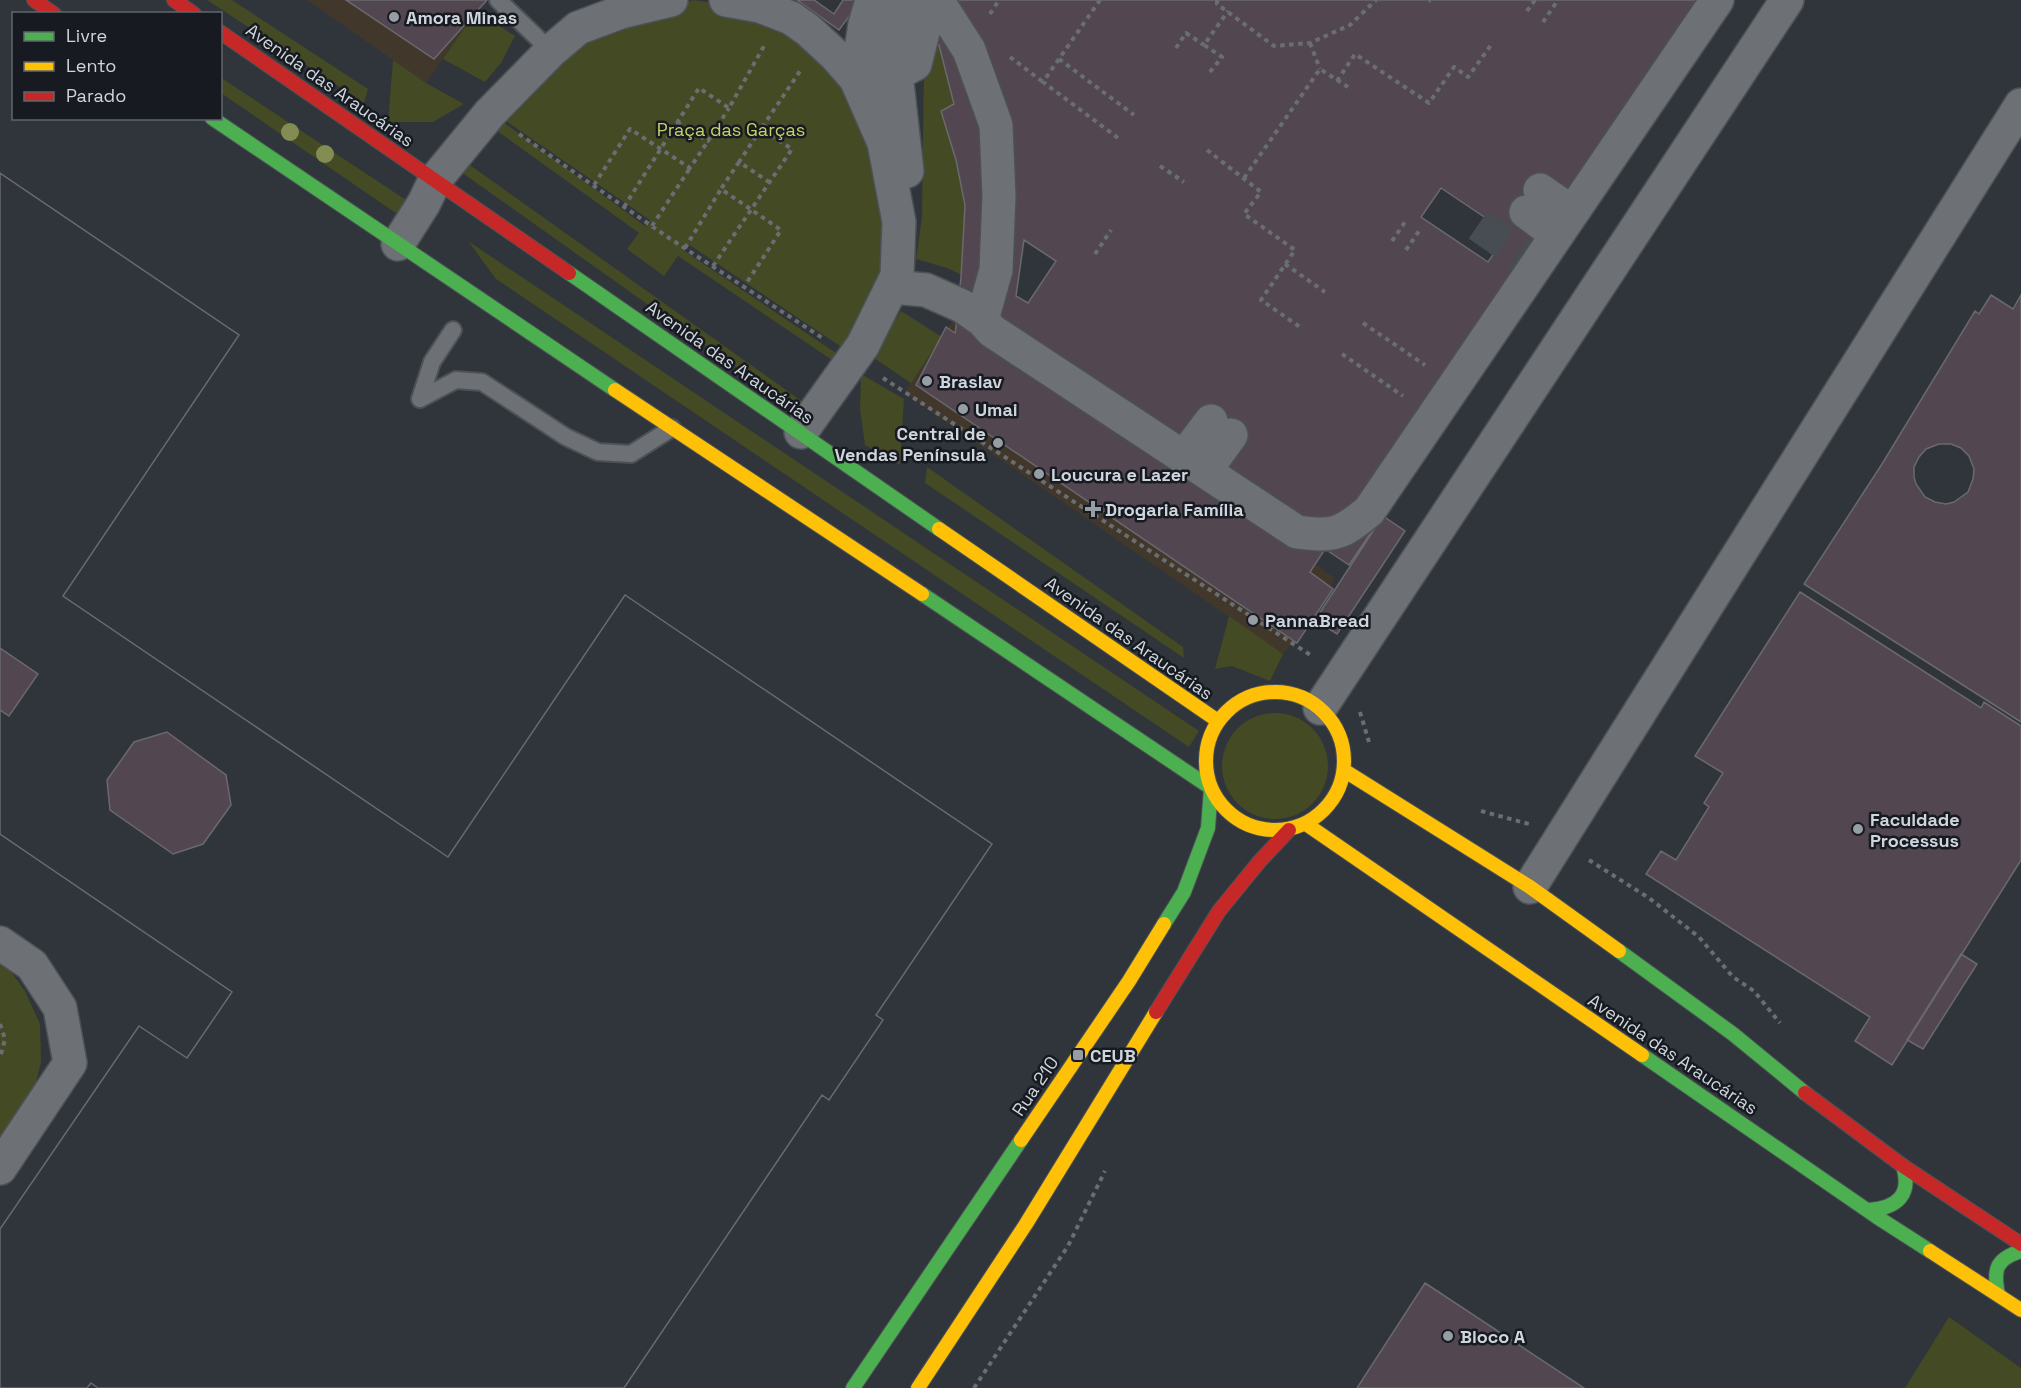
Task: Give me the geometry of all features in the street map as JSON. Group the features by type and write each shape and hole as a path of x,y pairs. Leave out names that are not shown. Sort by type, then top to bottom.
{"main road":[{"path":"34,0 51,12"},
{"path":"174,0 191,12"},
{"name":"Avenida das Araucárias","path":"222,33 1218,721"},
{"path":"215,120 1211,788"},
{"path":"1278,691 1300,696 1320,708 1336,725 1344,747 1345,771 1341,787 1332,802 1306,824 1289,830 1266,831 1243,822 1224,808 1211,788 1206,765 1208,741 1218,721 1234,704 1255,694 1278,691"},
{"path":"1345,771 1530,887 1733,1034 1811,1098 1906,1169 2021,1244"},
{"name":"Rua 210","path":"853,1388 1129,981 1184,892 1208,828 1211,788"},
{"name":"Avenida das Araucárias","path":"1306,824 1873,1214 2021,1310"},
{"path":"918,1388 1026,1224 1219,911 1258,862 1289,830"},
{"path":"1873,1214 1886,1209 1900,1198 1907,1185 1906,1169"},
{"path":"1993,1291 1996,1267 2000,1261 2021,1251"}],"street":[{"path":"726,0 760,6 782,14 791,18 820,41 856,79 884,142"},
{"path":"801,432 863,345 897,276 899,222 884,142 861,50 872,0"},
{"path":"898,243 912,232 894,39 905,0"},
{"path":"892,287 926,290 962,306 982,320 992,331 1297,532 1324,536 1349,527 1369,510 1717,0"},
{"path":"1320,708 1787,0"},
{"path":"398,243 424,203 435,180 489,113 551,51 578,28 621,12 667,1"},
{"path":"896,74 915,64 926,20 940,4 969,50 996,125 999,196 996,270 982,320"},
{"path":"1530,887 2021,105"},
{"path":"1533,201 1564,224"},
{"path":"1194,464 1221,428"},
{"path":"0,943 32,965 60,1008 70,1063 0,1168"}],"lane":[{"path":"498,0 551,51"},
{"path":"453,330 432,362 420,399 456,380 482,382 566,437 598,452 631,454 672,428"}],"path":[{"path":"984,23 999,0"},
{"path":"1043,82 1100,0"},
{"path":"1216,0 1228,12 1274,46 1310,43 1350,25 1376,0"},
{"path":"1527,11 1535,0"},
{"path":"1543,22 1558,0"},
{"path":"1204,45 1228,12"},
{"path":"652,226 729,108 782,14"},
{"path":"1176,48 1186,33 1222,57 1210,72"},
{"path":"685,248 820,41"},
{"path":"1310,43 1320,69 1348,87"},
{"path":"1337,81 1355,54 1429,103 1454,67 1468,77 1491,45"},
{"path":"1005,52 1118,138"},
{"path":"1059,59 1134,115"},
{"path":"1244,178 1320,69"},
{"path":"624,207 699,88 729,108"},
{"path":"489,113 744,287 1355,684 1360,713 1371,746"},
{"path":"677,122 708,141"},
{"path":"594,185 630,129 690,168"},
{"path":"713,266 792,149 761,129"},
{"path":"1206,150 1261,192 1244,214 1295,250 1260,300 1300,327"},
{"path":"739,162 769,182"},
{"path":"1160,166 1184,182"},
{"path":"722,189 781,230 744,287"},
{"path":"1392,241 1405,222"},
{"path":"1095,254 1111,230"},
{"path":"1406,250 1419,231"},
{"path":"1286,264 1325,292"},
{"path":"1364,323 1432,370"},
{"path":"1342,354 1411,402"},
{"path":"1470,808 1538,827"},
{"path":"0,1024 4,1039 0,1058"},
{"path":"974,1388 1068,1246 1110,1161"}],"shaded area":[{"path":"307,0 460,0 476,11 426,83"},
{"path":"955,317 1335,578 1310,621 1283,654 904,393"}],"green space":[{"path":"207,0 232,0 368,89 364,103"},
{"name":"Praça das Garças","path":"694,0 782,14 837,71 887,191 885,288 852,354 688,244 683,250 836,353 832,360 678,256 664,276 627,249 639,233 493,128 499,119 645,226 650,220 500,117 586,33"},
{"path":"476,11 515,36 501,63 485,82 443,59"},
{"path":"937,32 958,53 977,282 947,268 916,259 922,217 924,66"},
{"path":"393,60 426,83 464,104 433,122 388,122"},
{"path":"222,78 409,202 400,216 222,94"},
{"path":"467,163 803,402 798,411 461,172"},
{"path":"468,241 1199,731 1189,747 496,279"},
{"path":"901,311 942,337 911,383 871,356"},
{"path":"861,374 904,399 900,465 865,445 860,408"},
{"path":"927,467 1183,647 1184,658 925,483"},
{"path":"1229,616 1283,654 1270,681 1232,666 1215,669"},
{"path":"1275,713 1295,717 1312,729 1324,746 1328,766 1324,786 1312,803 1295,815 1275,819 1255,815 1238,803 1226,786 1222,766 1226,746 1238,729 1255,717"},
{"path":"0,959 25,991 40,1024 41,1062 33,1094 0,1144"},
{"path":"1949,1317 2021,1368 2021,1388 1905,1388"}],"building":[{"path":"346,0 487,0 434,59"},
{"path":"797,0 814,0 834,14 843,0 855,0 859,3 839,30"},
{"path":"858,0 1730,0 1349,565 1325,549 1310,572 1333,589 1297,643 916,385 946,327 955,333 961,277 965,205 956,160 941,111 954,104 939,45","holes":["1441,188 1508,233 1488,262 1421,217","1024,240 1056,261 1028,303 1016,296"]},
{"path":"0,173 239,335 63,596 448,857 625,595 992,844 876,1015 883,1020 829,1100 822,1095 624,1388 98,1388 91,1383 87,1388 0,1388 0,1229 139,1026 187,1058 232,992 0,834 0,710 9,716 38,674 0,648","holes":["167,732 226,775 231,805 203,844 173,854 110,810 107,780 134,742"]},
{"path":"0,173 239,335 63,596 448,857 625,595 992,844 876,1015 883,1020 829,1100 822,1095 624,1388 98,1388 91,1383 87,1388 0,1388 0,1229 139,1026 187,1058 232,992 0,834"},
{"path":"1991,295 2013,309 2021,295 2021,722 1804,584 1882,464 1975,311 1979,314","holes":["1939,444 1951,444 1961,448 1969,456 1974,469 1968,492 1954,502 1946,504 1925,497 1916,484 1914,467 1926,449"]},
{"path":"1383,516 1405,531 1337,634 1315,620"},
{"name":"Faculdade Processus","path":"1800,592 1981,708 1984,702 2021,726 2021,860 1892,1065 1855,1041 1870,1017 1646,874 1661,851 1676,860 1709,807 1704,803 1723,773 1695,756"},
{"path":"1961,954 1977,964 1923,1049 1907,1040"},
{"name":"Bloco A","path":"1425,1283 1584,1388 1357,1388"}],"tunnel":[{"path":"1478,225 1536,265"}],"traffic: fast":[{"path":"215,120 615,390"},
{"path":"569,273 939,529"},
{"path":"922,594 1211,788 1208,828 1184,892 1164,924"},
{"path":"1619,951 1733,1034 1805,1093"},
{"path":"1642,1055 1930,1251"},
{"path":"853,1388 1021,1140"},
{"path":"1869,1210 1887,1206 1900,1198 1905,1185 1903,1166"},
{"path":"1998,1294 1996,1278 1998,1266 2006,1258 2021,1251"}],"traffic: slow":[{"path":"615,390 922,594"},
{"path":"939,529 1218,721"},
{"path":"1275,692 1302,697 1314,703 1324,712 1333,722 1339,734 1344,761 1339,788 1333,800 1324,810 1314,819 1302,825 1275,830 1248,825 1236,819 1226,810 1217,800 1211,788 1206,761 1211,734 1217,722 1226,712 1236,703 1248,697 1275,692"},
{"path":"1345,771 1530,887 1619,951"},
{"path":"1306,824 1642,1055"},
{"path":"1021,1140 1129,981 1164,924"},
{"path":"918,1388 1026,1224 1156,1012"},
{"path":"1930,1251 2021,1310"}],"traffic: jam":[{"path":"34,0 51,12"},
{"path":"174,0 191,12"},
{"path":"222,33 569,273"},
{"path":"1156,1012 1219,911 1289,830"},
{"path":"1805,1093 1903,1166 2021,1244"}],"place":[{"name":"Amora Minas","path":"394,17"},
{"name":"Braslav","path":"927,381"},
{"name":"Umai","path":"963,409"},
{"name":"Central de Vendas Península","path":"998,443"},
{"name":"Loucura e Lazer","path":"1039,474"},
{"name":"Drogaria Família","path":"1093,509"},
{"name":"PannaBread","path":"1253,620"},
{"name":"Faculdade Processus","path":"1858,829"},
{"name":"CEUB","path":"1078,1055"},
{"name":"Bloco A","path":"1448,1336"}]}
